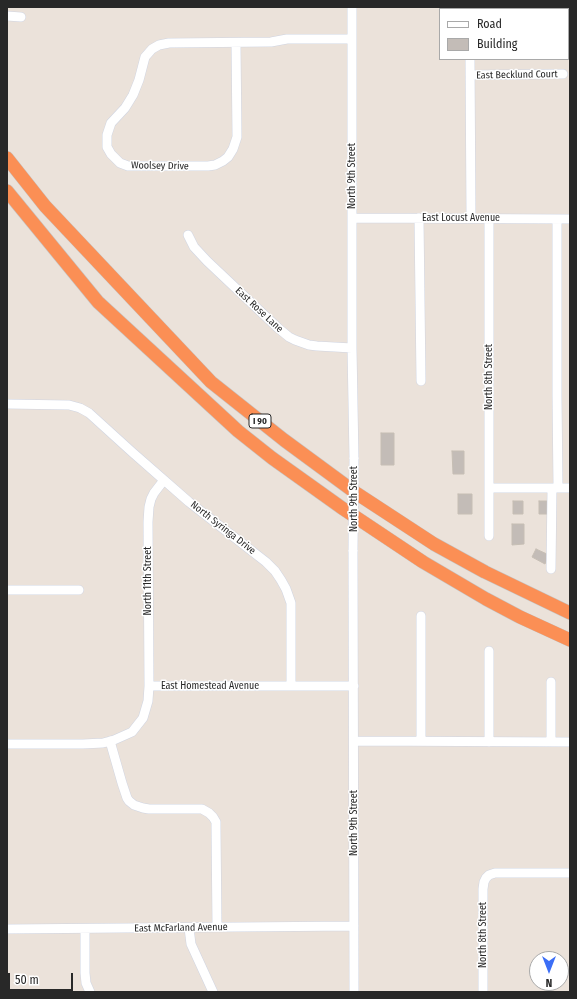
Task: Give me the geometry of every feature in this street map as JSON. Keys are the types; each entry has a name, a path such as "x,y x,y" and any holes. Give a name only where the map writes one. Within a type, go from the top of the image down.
{"highway":[{"name":"I 90","path":"7,158 45,206 211,382 284,440 356,493 434,544 485,572 570,613"},
{"name":"I 90","path":"7,191 98,302 238,431 272,458 342,508 423,562 520,617 570,640"}],"street":[{"name":"North 9th Street","path":"352,7 354,992"},
{"path":"7,16 21,17"},
{"name":"Woolsey Drive","path":"236,43 237,137 233,149 228,157 219,163 208,166 128,166 120,163 111,154 106,143 111,124 125,108 133,95 148,53 159,45 169,43 271,42 287,39 352,39"},
{"path":"470,60 471,218"},
{"name":"East Becklund Court","path":"470,75 563,74"},
{"name":"East Locust Avenue","path":"352,218 570,219"},
{"path":"420,218 421,381"},
{"name":"North 8th Street","path":"489,218 489,536"},
{"path":"551,569 555,488 557,219"},
{"name":"East Rose Lane","path":"188,235 194,247 202,256 289,337 309,345 352,348"},
{"name":"North Syringa Drive","path":"7,404 65,404 80,408 89,413 189,502 266,562 281,580 291,604 291,686"},
{"name":"North 11th Street","path":"149,686 149,507 154,493 164,480"},
{"path":"489,488 570,488"},
{"path":"7,590 78,590"},
{"path":"421,616 421,741"},
{"path":"489,650 489,742"},
{"path":"551,682 551,742"},
{"name":"East Homestead Avenue","path":"7,744 103,743 126,735 132,732 143,718 148,702 149,686 354,686"},
{"path":"110,741 129,801 134,805 149,809 202,809 209,813 216,822 217,927"},
{"path":"354,741 570,742"},
{"name":"North 8th Street","path":"483,992 483,889 486,878 489,875 495,874 570,873"},
{"name":"East McFarland Avenue","path":"7,930 354,926"},
{"path":"189,928 191,944 214,992"},
{"path":"85,929 84,973 90,992"}],"building":[{"path":"381,433 394,433 394,465 381,465"},
{"path":"452,451 464,451 464,474 453,474"},
{"path":"458,494 472,494 472,514 458,514"},
{"path":"513,501 523,501 523,514 513,514"},
{"path":"539,501 549,501 549,514 539,514"},
{"path":"512,524 524,524 524,544 512,545"},
{"path":"536,549 549,555 545,564 532,557"}]}
